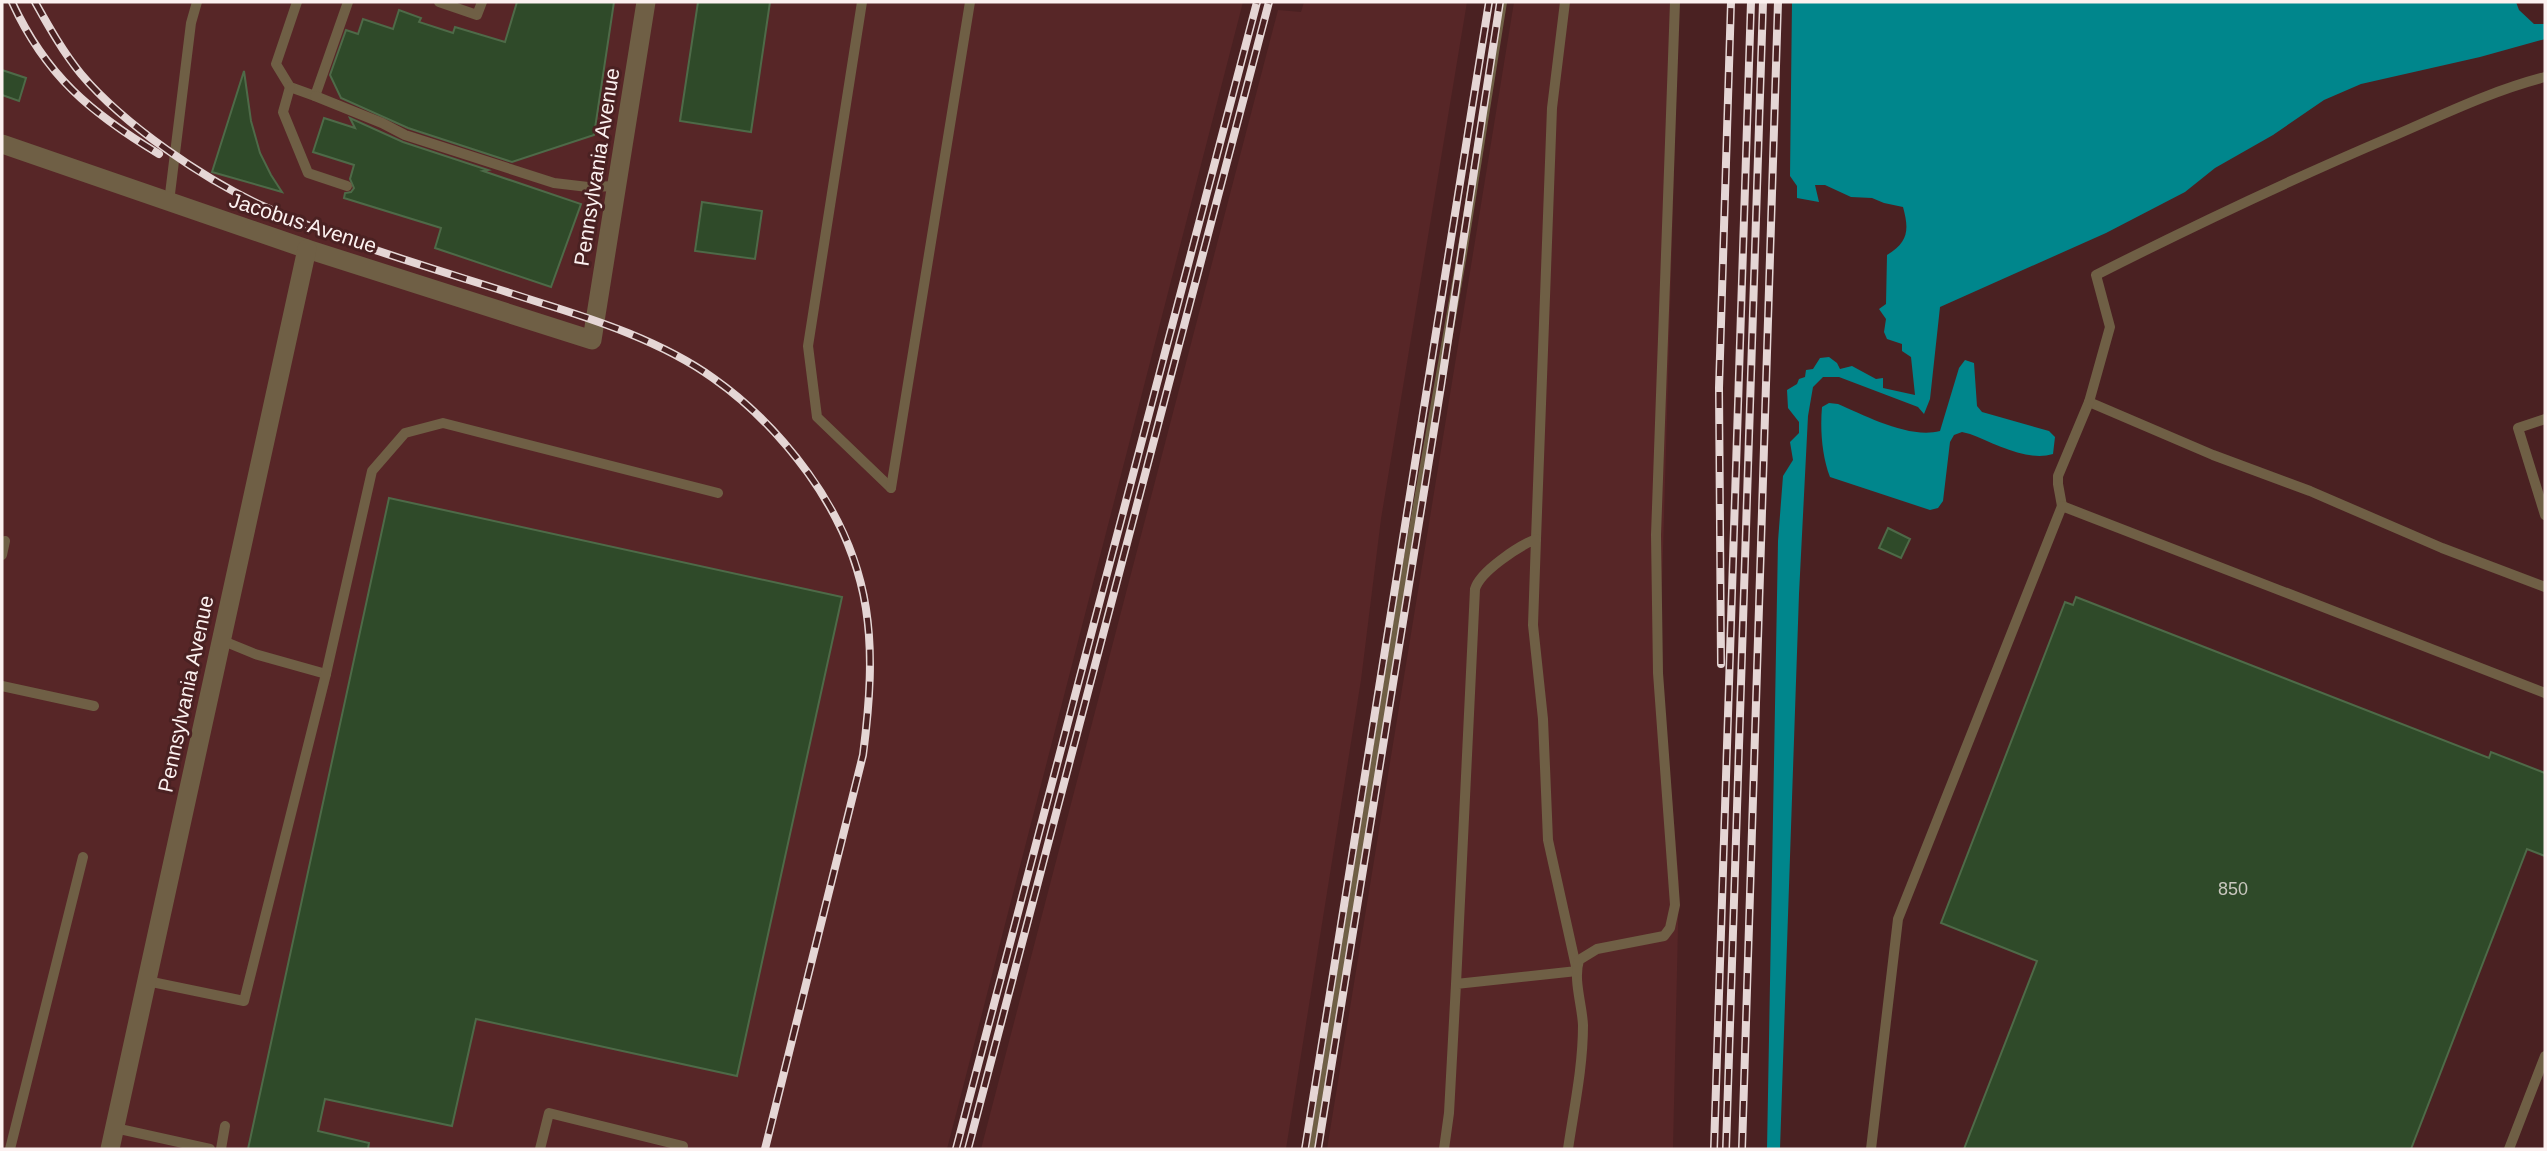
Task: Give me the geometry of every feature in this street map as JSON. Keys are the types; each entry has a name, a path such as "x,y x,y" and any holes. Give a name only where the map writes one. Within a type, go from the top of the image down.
{"street":[{"name":"Pennsylvania Avenue","path":"592,340 646,2"},
{"name":"Jacobus Avenue","path":"2,144 307,249 592,340"},
{"name":"Pennsylvania Avenue","path":"110,1149 307,249"}],"lane":[{"path":"169,202 191,23 197,2"},
{"path":"297,2 276,64 290,87 382,123 405,135 554,183 589,187 617,186"},
{"path":"315,96 348,2"},
{"path":"439,2 477,15 482,2"},
{"path":"862,2 808,346 817,417 891,488 970,2"},
{"path":"1314,1149 1406,574 1461,260 1502,2"},
{"path":"1565,2 1552,108 1533,625 1543,719 1548,840 1577,971 1583,1027 1568,1149"},
{"path":"1577,971 1580,959 1592,951 1664,936 1670,928 1675,905 1658,685 1656,615 1656,535 1675,2"},
{"path":"1871,1149 1898,919 2062,506 2057,484 2059,476 2089,402 2110,327 2096,275 2266,193 2456,107 2513,86 2545,79"},
{"path":"290,87 283,112 308,173 347,186"},
{"path":"2089,402 2213,455 2310,491 2441,548 2545,587"},
{"path":"2545,419 2518,428 2545,515"},
{"path":"147,981 244,1001 326,674 372,471 405,433 443,423 718,492"},
{"path":"2062,506 2545,693"},
{"path":"1444,1149 1449,1113 1475,589 1481,577 1523,544 1536,539"},
{"path":"2,555 5,541"},
{"path":"221,640 256,654 326,674"},
{"path":"2,686 94,706"},
{"path":"9,1149 83,857"},
{"path":"1455,984 1577,971"},
{"path":"2509,1149 2545,1056"},
{"path":"540,1149 549,1113 683,1146 682,1149"},
{"path":"221,1149 226,1126"},
{"path":"115,1128 210,1149"}],"shaded area":[{"path":"2,2 1243,2 947,1149 2,1149"},
{"path":"1304,2 1467,2 1381,519 1361,680 1286,1149 981,1149 1278,10 1301,12"},
{"path":"1514,2 1679,2 1660,655 1679,882 1673,1149 1327,1149"}],"water":[{"path":"1792,2 2516,2 2519,10 2534,24 2545,24 2545,39 2361,84 2324,100 2273,135 2215,168 2185,192 2106,233 1940,307 1930,399 1924,414 1918,407 1839,377 1823,377 1813,387 1808,416 1799,594 1780,1149 1767,1149 1778,541 1783,476 1793,460 1790,442 1799,433 1799,422 1788,408 1787,390 1805,377 1806,370 1813,369 1820,358 1829,357 1840,369 1852,366 1876,379 1883,378 1883,388 1915,395 1911,357 1902,351 1902,344 1887,339 1884,332 1886,319 1879,309 1886,304 1887,255 1900,245 1906,234 1903,207 1872,198 1851,197 1825,185 1815,185 1819,202 1797,198 1797,186 1790,176"},
{"path":"1965,360 1974,363 1977,406 1982,412 2049,431 2055,437 2053,454 2032,456 1970,434 1962,432 1954,435 1950,442 1943,501 1938,508 1930,510 1830,477 1822,443 1822,407 1829,403 1838,404 1901,429 1928,433 1940,431 1959,368"}],"building":[{"path":"517,2 614,2 594,135 512,162 408,128 341,98 330,75 346,30 358,34 363,19 393,29 399,10 421,18 419,22 453,33 455,27 505,42"},
{"path":"698,2 770,2 751,132 680,121"},
{"path":"2,70 26,78 19,101 2,95"},
{"path":"244,71 251,121 260,153 282,192 212,172"},
{"path":"324,118 355,128 350,118 403,142 581,204 551,287 435,248 441,228 344,198 345,193 354,188 350,179 354,165 313,152"},
{"path":"702,202 762,211 755,259 695,251"},
{"path":"389,498 842,597 737,1076 476,1019 452,1126 325,1099 318,1131 369,1143 368,1149 248,1149"},
{"path":"1888,528 1910,539 1901,558 1879,548"},
{"path":"2076,597 2489,758 2491,752 2545,773 2545,856 2527,849 2411,1149 1964,1149 2037,961 1941,923 2065,602 2073,605"}],"railway":[{"path":"12,2 40,51 73,90 112,123 159,154"},
{"path":"35,2 68,57 119,113 167,150 217,182 265,207 332,234 583,316 673,353 727,388 764,421 798,459 830,507 859,574 866,608 870,678 863,755 765,1149"},
{"path":"956,1149 1257,2"},
{"path":"968,1149 1269,2"},
{"path":"1305,1149 1489,2"},
{"path":"1318,1149 1500,2"},
{"path":"1721,664 1719,388 1731,2"},
{"path":"1714,1149 1751,2"},
{"path":"1726,1149 1763,2"},
{"path":"1742,1149 1778,2"}]}
